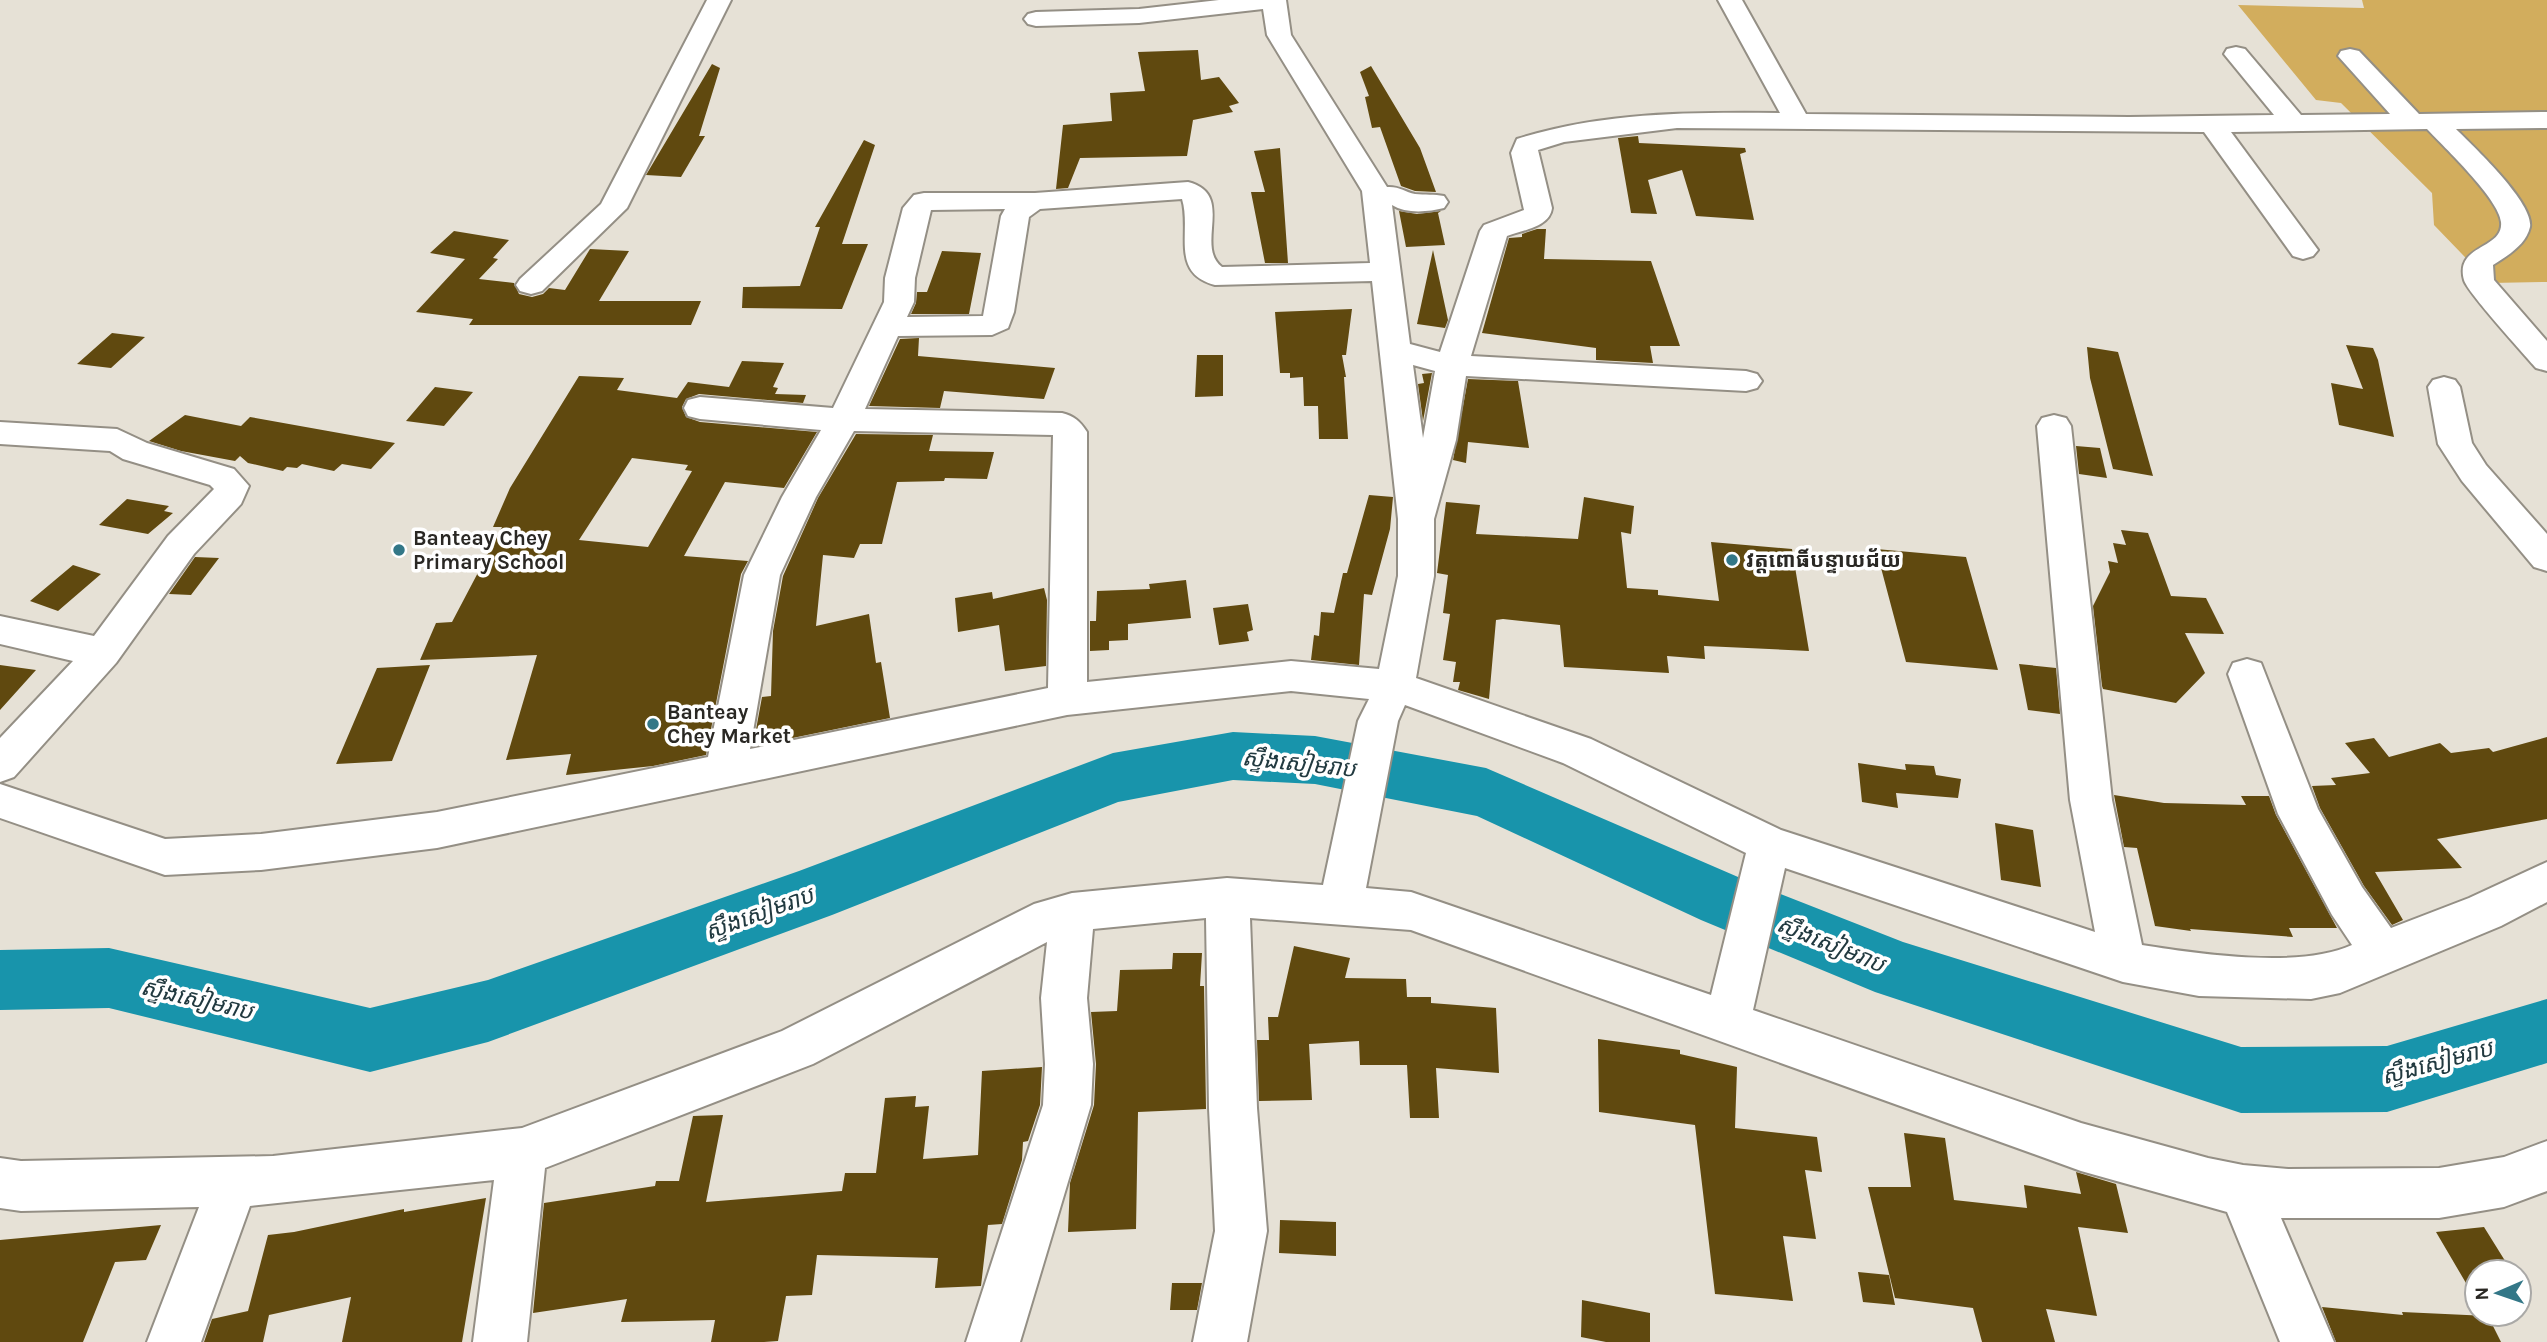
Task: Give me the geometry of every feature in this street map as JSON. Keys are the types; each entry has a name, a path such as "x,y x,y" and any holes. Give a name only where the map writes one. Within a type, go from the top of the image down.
{"street":[{"path":"531,285 612,208 719,0"},
{"path":"1036,19 1139,16 1274,0 1279,35 1373,184 1377,195 1416,519 1416,576 1353,836 1341,905"},
{"path":"1730,0 1798,122"},
{"path":"2236,54 2294,123"},
{"path":"2350,56 2507,201 2516,226 2509,241 2478,262 2477,274 2486,291 2547,361"},
{"path":"1416,519 1439,440 1452,365 1494,231 1536,215 1536,199 1524,153 1526,145 1560,134 1676,120 2212,124 2547,121"},
{"path":"2212,124 2303,250"},
{"path":"726,770 762,575 799,498 844,419 899,302 900,278 917,208 924,201 1035,201 1188,190 1194,193 1198,207 1199,259 1203,267 1215,276 1386,272"},
{"path":"1377,195 1396,195 1406,202 1434,202"},
{"path":"888,327 992,325 997,321 1015,216 1022,207 1035,201"},
{"path":"1397,351 1452,365 1746,381"},
{"path":"2444,387 2455,444 2474,473 2547,558"},
{"path":"700,408 844,419 1062,424 1068,428 1067,700"},
{"path":"2054,426 2091,800 2123,962"},
{"path":"0,433 117,440 135,451 222,477 232,486 229,495 181,544 103,653 0,765"},
{"path":"0,630 103,653"},
{"path":"2247,674 2299,814 2347,901 2382,952"},
{"path":"0,801 165,857 261,852 437,830 1067,700 1291,676 1577,751 1765,858 2123,962 2199,975 2312,978 2340,972 2382,952 2485,912 2547,881"},
{"path":"1727,1021 1743,962 1765,858"},
{"path":"1220,1342 1241,1231 1231,1052 1227,897"},
{"path":"0,1183 21,1186 273,1181 522,1152 796,1048 1050,918 1072,912 1227,897 1411,911 2081,1147 2208,1183 2243,1190 2288,1194 2439,1193 2504,1182 2547,1166"},
{"path":"993,1342 1067,1105 1069,1063 1065,998 1072,912"},
{"path":"500,1342 522,1152"},
{"path":"174,1342 234,1181"},
{"path":"2243,1190 2307,1342"}],"shaded area":[{"path":"2362,0 2547,0 2547,282 2490,283 2434,225 2432,193 2341,103 2316,100 2238,5 2364,8"}],"building":[{"path":"1198,50 1201,80 1219,77 1239,103 1229,106 1233,112 1193,120 1187,156 1080,158 1068,188 1056,189 1063,125 1112,121 1110,93 1145,91 1138,52"},
{"path":"712,64 720,68 699,136 705,136 681,177 646,175"},
{"path":"1371,66 1420,148 1436,192 1415,191 1401,186 1380,127 1372,128 1365,97 1369,96 1360,72"},
{"path":"1638,136 1639,143 1745,148 1746,152 1740,154 1754,220 1696,216 1682,170 1648,180 1657,214 1631,213 1618,138"},
{"path":"864,140 875,145 842,244 868,244 842,309 742,308 743,287 800,286 820,227 815,227"},
{"path":"1280,148 1288,263 1265,263 1251,192 1265,192 1254,151"},
{"path":"1399,211 1417,214 1441,211 1438,213 1445,245 1406,247"},
{"path":"1546,229 1544,259 1651,261 1680,346 1650,346 1653,363 1596,360 1596,348 1482,333 1509,238 1522,237 1522,234"},
{"path":"454,231 509,240 493,258 498,259 479,279 514,283 519,294 532,297 543,294 549,288 565,290 590,249 629,251 599,301 701,301 691,325 469,325 473,319 416,312 465,259 430,253"},
{"path":"1433,250 1448,320 1445,328 1417,324"},
{"path":"942,251 981,253 969,314 911,314 917,292 927,292"},
{"path":"1352,309 1346,355 1342,355 1346,377 1348,439 1319,439 1318,406 1304,406 1303,377 1290,378 1290,373 1280,373 1275,312"},
{"path":"112,333 145,337 111,368 77,364"},
{"path":"919,338 918,356 1055,368 1044,399 944,391 940,408 869,406 900,339"},
{"path":"2346,345 2373,348 2378,360 2394,437 2339,425 2331,383 2363,389"},
{"path":"2087,347 2118,352 2153,476 2113,469 2090,378"},
{"path":"1197,355 1223,355 1223,396 1195,397"},
{"path":"742,361 784,363 773,387 778,388 775,394 806,395 803,403 699,394 686,399 682,407 686,417 700,422 817,432 784,488 725,482 684,556 748,561 741,574 706,755 653,766 566,775 571,754 506,760 537,655 420,660 436,623 452,622 502,527 493,527 510,488 579,376 624,378 617,390 677,398 688,382 729,387","holes":["632,458 688,465 685,470 692,471 648,547 579,540"]},
{"path":"1432,373 1423,421 1418,384 1424,383 1422,374"},
{"path":"1468,379 1518,381 1529,448 1468,442 1466,463 1453,460"},
{"path":"435,387 473,392 444,426 406,421"},
{"path":"185,415 241,426 250,417 395,443 371,469 342,464 334,471 302,464 297,468 287,467 283,471 248,463 240,456 235,461 181,451 149,441"},
{"path":"856,434 933,435 929,451 994,452 987,479 945,478 944,481 897,482 882,544 860,544 854,558 823,555 816,626 869,614 876,663 881,662 890,718 753,746 762,697 771,696 773,631 783,576 818,498"},
{"path":"2076,446 2100,448 2107,478 2079,474"},
{"path":"1369,495 1393,497 1390,529 1372,595 1364,594 1359,665 1311,660 1314,635 1319,636 1321,612 1334,613 1343,573 1347,573"},
{"path":"1584,497 1634,506 1631,534 1621,532 1627,588 1658,590 1658,595 1719,601 1711,542 1792,549 1809,651 1704,646 1705,659 1667,656 1669,673 1564,667 1560,625 1503,619 1496,620 1489,699 1458,690 1460,682 1453,682 1456,662 1443,660 1450,614 1443,613 1448,575 1437,573 1446,502 1480,505 1476,534 1578,539"},
{"path":"127,499 169,506 164,511 173,513 148,534 99,525"},
{"path":"2121,530 2148,533 2171,596 2206,598 2224,634 2185,633 2205,673 2176,703 2103,689 2102,686 2093,606 2110,572 2108,561 2118,563 2113,543 2126,545"},
{"path":"1876,549 1966,557 1998,670 1906,662"},
{"path":"195,557 219,558 191,595 169,594"},
{"path":"73,565 101,574 58,611 30,601"},
{"path":"1186,580 1191,618 1128,624 1128,640 1109,641 1109,650 1090,651 1090,621 1096,621 1097,591 1150,589 1149,584"},
{"path":"1044,588 1047,600 1046,666 1005,671 999,625 958,632 955,598 992,592 993,599"},
{"path":"1248,604 1253,630 1247,632 1249,641 1219,645 1213,608"},
{"path":"2019,664 2056,668 2060,714 2028,710"},
{"path":"0,665 36,670 0,710"},
{"path":"430,665 392,761 336,764 377,668"},
{"path":"2547,737 2547,819 2437,839 2462,868 2375,872 2403,920 2392,925 2364,886 2320,808 2312,786 2336,785 2331,778 2370,773 2345,743 2374,738 2389,757 2440,743 2451,753 2489,748 2493,752"},
{"path":"1858,763 1906,770 1905,764 1934,766 1936,775 1961,779 1958,798 1896,793 1898,808 1862,802"},
{"path":"2114,795 2164,803 2246,805 2241,796 2269,796 2276,815 2337,928 2289,928 2293,937 2190,929 2191,931 2155,926 2137,848 2124,847"},
{"path":"1995,823 2033,830 2041,887 2001,880"},
{"path":"1294,946 1350,958 1345,978 1406,979 1407,997 1431,997 1431,1003 1496,1008 1499,1073 1436,1068 1439,1118 1410,1118 1407,1065 1360,1065 1359,1041 1309,1044 1312,1100 1259,1101 1257,1040 1269,1040 1268,1017 1278,1017"},
{"path":"1173,953 1202,953 1200,986 1204,986 1206,1109 1138,1112 1136,1229 1068,1232 1070,1183 1094,1105 1096,1064 1091,1012 1117,1011 1120,970 1172,969"},
{"path":"1598,1039 1680,1050 1680,1054 1737,1067 1735,1128 1817,1137 1822,1172 1805,1170 1816,1239 1783,1236 1793,1301 1715,1294 1695,1125 1599,1112"},
{"path":"1042,1067 1040,1105 1028,1141 1023,1142 1022,1160 1002,1224 988,1225 981,1286 935,1288 938,1258 817,1255 812,1295 786,1296 778,1341 764,1342 711,1342 715,1320 621,1322 627,1299 533,1313 544,1203 655,1186 656,1181 679,1181 693,1116 723,1115 706,1202 842,1191 845,1173 876,1173 885,1098 916,1096 915,1107 929,1106 923,1159 978,1155 982,1071"},
{"path":"1904,1133 1945,1138 1954,1200 2027,1208 2024,1185 2081,1194 2076,1172 2116,1184 2128,1233 2078,1227 2097,1316 2046,1309 2055,1342 1982,1342 1973,1308 1895,1298 1868,1187 1911,1187"},
{"path":"486,1198 462,1342 342,1342 351,1297 269,1315 263,1342 204,1342 212,1319 248,1311 268,1235 404,1209 404,1212"},
{"path":"1280,1220 1336,1222 1336,1256 1279,1253"},
{"path":"161,1225 146,1260 115,1262 83,1342 0,1342 0,1240"},
{"path":"2484,1227 2503,1258 2463,1258 2463,1278 2436,1232"},
{"path":"1858,1272 1889,1275 1895,1305 1863,1302"},
{"path":"1172,1283 1202,1283 1197,1310 1170,1310"},
{"path":"1582,1300 1650,1313 1650,1342 1606,1342 1581,1337"},
{"path":"2322,1307 2403,1315 2402,1312 2463,1315 2463,1328 2494,1328 2501,1342 2336,1342"}],"waterway":[{"name":"ស្ទឹងសៀមរាប","path":"0,980 109,978 370,1040 488,1011 810,895 1113,778 1233,756 1315,760 1486,793 1723,900 1898,971 2241,1080 2387,1079 2547,1031"}],"place":[{"name":"Banteay Chey Primary School","path":"399,550"},
{"name":"វត្តពោធិ៍បន្ទាយជ័យ","path":"1732,560"},
{"name":"Banteay Chey Market","path":"653,724"}]}
